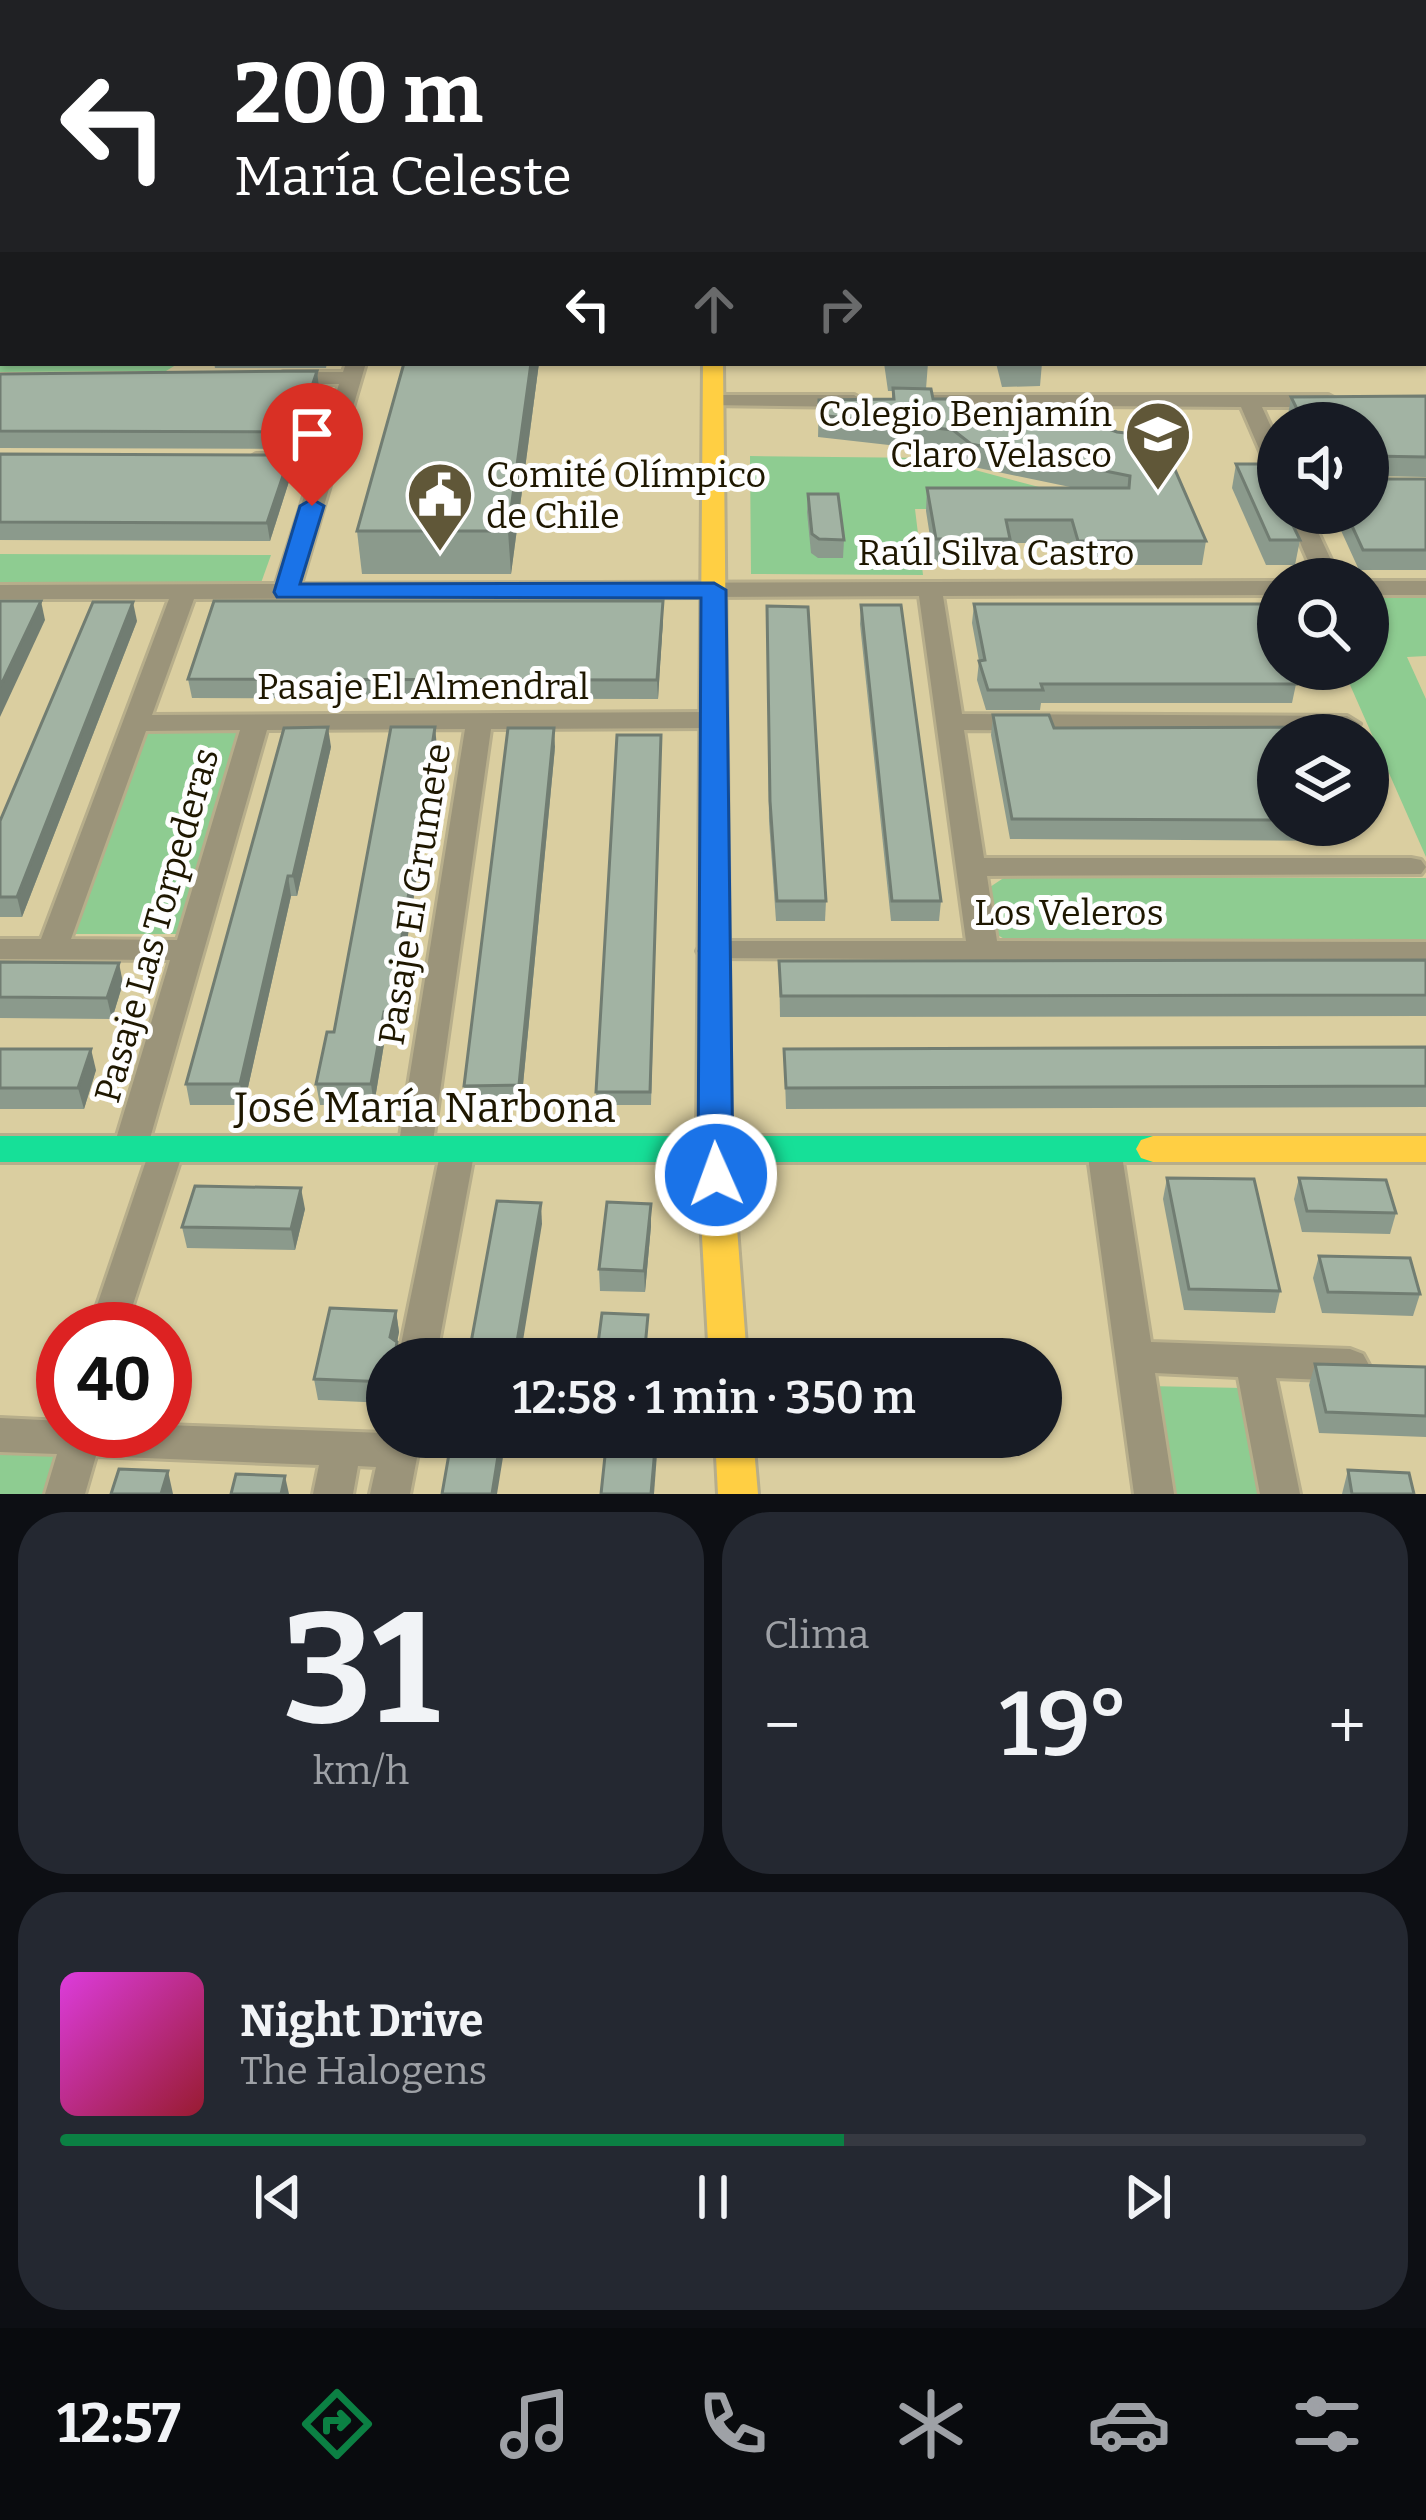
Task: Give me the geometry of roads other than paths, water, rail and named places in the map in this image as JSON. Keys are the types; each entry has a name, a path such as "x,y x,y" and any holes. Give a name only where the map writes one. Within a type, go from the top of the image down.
{"street":[{"path":"713,366 714,1149 727,1338"},
{"path":"267,378 353,370 286,592"},
{"path":"714,401 1360,401"},
{"path":"1249,401 1257,419"},
{"path":"233,461 326,461"},
{"path":"930,588 983,951"},
{"name":"Raúl Silva Castro","path":"0,592 1257,588"},
{"path":"1389,588 1426,588"},
{"path":"52,950 184,592"},
{"name":"Pasaje El Almendral","path":"135,723 712,720"},
{"name":"Pasaje El Grumete","path":"415,1149 479,722"},
{"path":"950,722 1257,724"},
{"name":"Pasaje Las Torpederas","path":"130,1149 256,723"},
{"path":"970,867 1411,867"},
{"path":"0,949 189,950"},
{"name":"Los Veleros","path":"712,951 1426,952"},
{"name":"José María Narbona","path":"0,1149 1426,1149"},
{"path":"116,1302 167,1149"},
{"path":"421,1338 458,1149"},
{"path":"1105,1149 1154,1494"},
{"path":"1134,1357 1383,1367"},
{"path":"1254,1362 1280,1494"},
{"path":"0,1435 36,1435"},
{"path":"192,1440 366,1446"},
{"path":"332,1494 342,1448"},
{"path":"65,1494 76,1458"},
{"path":"390,1494 397,1458"},
{"path":"735,1458 738,1494"}],"place":[{"name":"Colegio Benjamín Claro Velasco","path":"1158,493"},
{"name":"Comité Olímpico de Chile","path":"440,554"}]}
